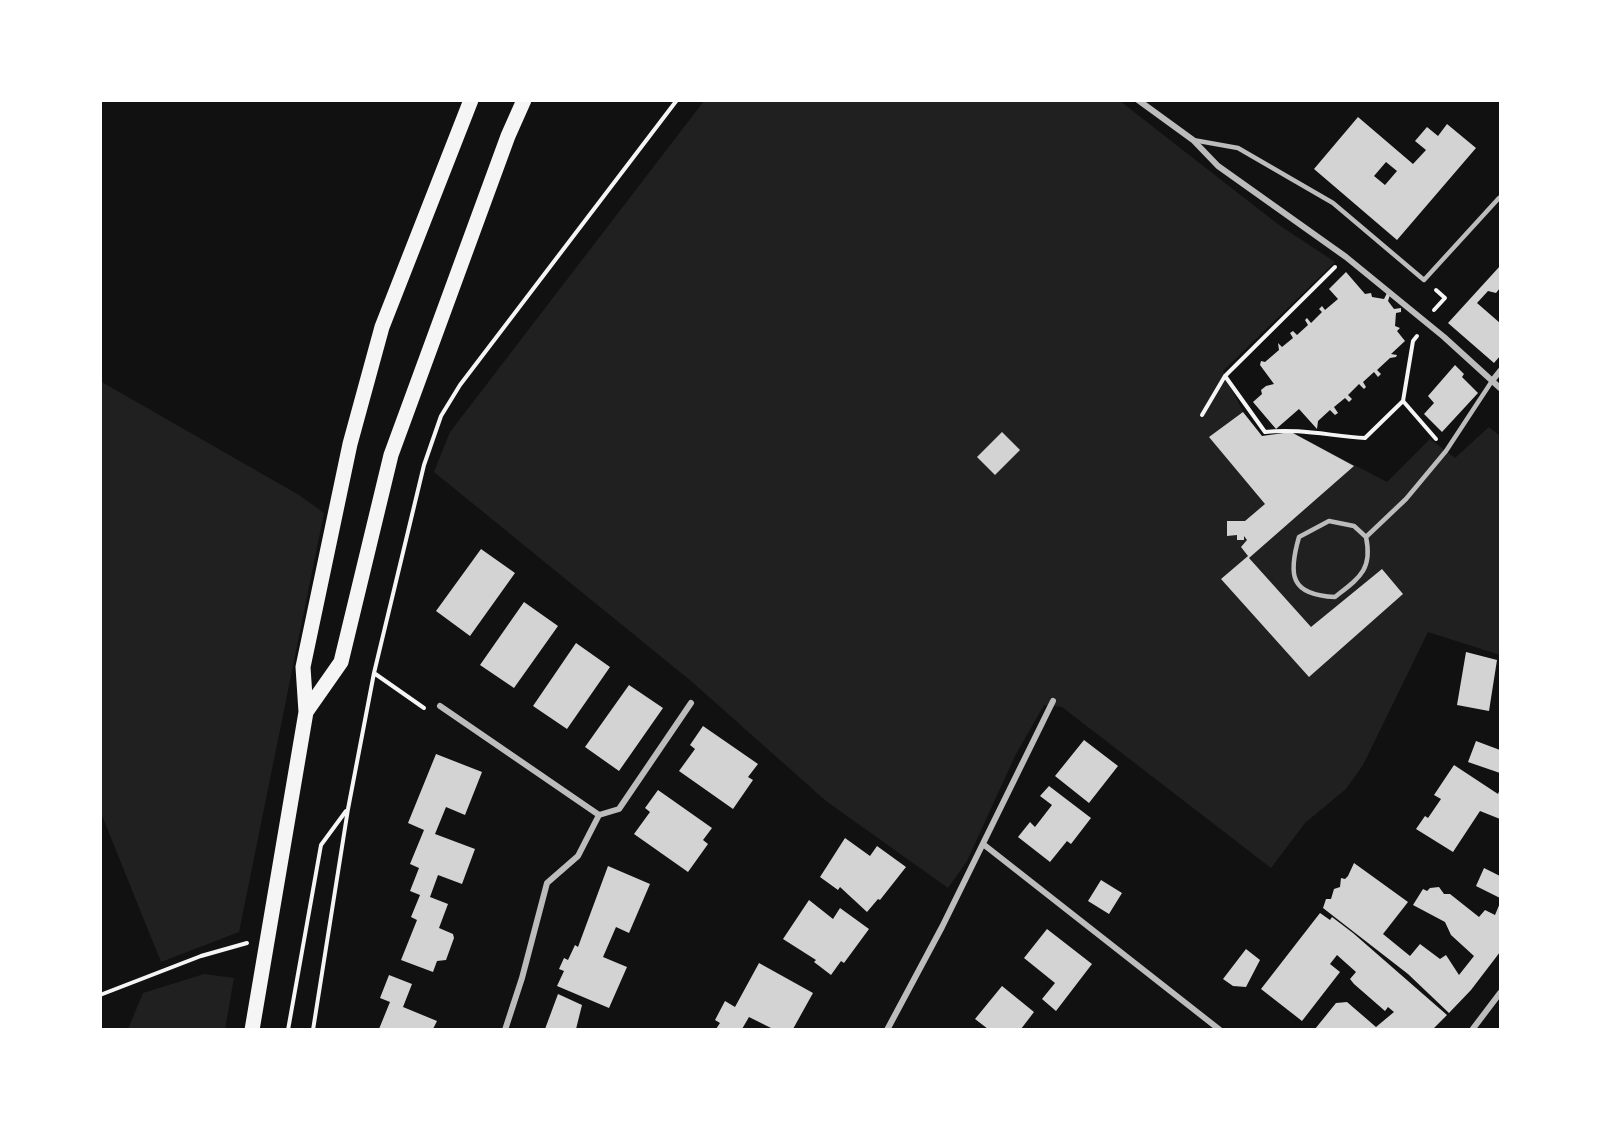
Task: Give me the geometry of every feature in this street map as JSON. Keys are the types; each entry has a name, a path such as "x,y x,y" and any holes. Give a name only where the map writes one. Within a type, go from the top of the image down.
{"main road":[{"path":"252,1029 306,712 303,667 350,444 382,327 471,100"},
{"path":"306,712 341,662 391,455 508,135 524,100"}],"street":[{"path":"1138,100 1193,140 1218,166 1346,257 1444,337 1500,388"},
{"path":"1492,381 1500,371"},
{"path":"887,1029 983,844 1053,701"},
{"path":"505,1029 522,978 547,883 578,856 598,815 619,809 691,703"},
{"path":"440,706 598,815"},
{"path":"983,844 1220,1029"},
{"path":"1472,1029 1500,993"}],"lane":[{"path":"1193,140 1238,148 1333,203 1424,280 1499,198"},
{"path":"1366,537 1406,500 1446,451 1492,381"},
{"path":"1329,520 1354,526 1366,537 1370,555 1361,575 1335,597 1313,596 1297,584 1292,564 1299,537 1329,520"}],"path":[{"path":"313,1029 348,809 374,673 424,465 441,416 460,385 677,100"},
{"path":"1202,415 1225,375 1346,257"},
{"path":"1424,280 1445,298 1433,311"},
{"path":"1225,375 1265,432 1290,429 1323,436 1365,438 1403,401 1413,341"},
{"path":"1403,401 1446,451"},
{"path":"374,673 432,714 440,706"},
{"path":"288,1029 321,845 348,809"},
{"path":"100,995 201,956 267,937"}],"shaded area":[{"path":"704,101 1120,101 1279,225 1335,262 1223,371 1243,412 1262,436 1291,432 1387,482 1430,439 1455,458 1489,427 1500,436 1500,655 1428,632 1363,765 1346,789 1305,823 1271,868 1062,707 1044,705 1015,756 967,861 948,888 826,801 691,681 434,472 450,432"},
{"path":"100,381 299,495 324,513 239,932 161,962 101,813"},
{"path":"204,974 234,978 225,1029 128,1029 143,993"}],"building":[{"path":"1358,117 1413,164 1426,150 1415,141 1427,127 1438,136 1447,124 1476,148 1397,240 1314,169","holes":["1386,162 1397,171 1385,185 1374,176"]},
{"path":"1500,266 1500,288 1496,293 1488,291 1477,303 1500,323 1500,356 1494,363 1448,323"},
{"path":"1346,272 1365,294 1371,293 1372,297 1384,299 1387,293 1390,295 1388,301 1394,309 1401,308 1401,312 1396,313 1395,326 1400,328 1397,331 1405,341 1391,354 1397,355 1396,357 1390,358 1377,370 1381,374 1378,377 1374,372 1363,382 1366,387 1364,389 1359,384 1348,395 1352,399 1349,402 1345,398 1334,407 1338,413 1335,415 1330,410 1318,421 1317,429 1299,409 1276,429 1253,402 1262,394 1261,390 1274,384 1260,365 1261,361 1265,362 1279,350 1278,343 1282,347 1293,338 1290,333 1293,331 1297,335 1308,325 1305,320 1307,318 1311,323 1322,312 1319,309 1322,306 1325,310 1338,299 1329,289"},
{"path":"1455,365 1464,374 1462,377 1478,393 1442,432 1424,414 1434,403 1428,396"},
{"path":"1243,412 1262,436 1291,432 1354,466 1249,558 1311,627 1382,569 1403,594 1309,677 1221,579 1248,556 1241,547 1247,540 1244,536 1244,540 1237,540 1237,535 1227,536 1227,521 1245,521 1265,504 1209,437"},
{"path":"1002,432 1020,450 995,475 977,457"},
{"path":"481,549 515,573 470,636 436,611"},
{"path":"524,602 558,626 514,688 480,665"},
{"path":"576,643 610,667 567,729 533,706"},
{"path":"1466,652 1497,660 1489,711 1457,705"},
{"path":"629,685 663,708 619,771 585,747"},
{"path":"703,726 758,764 748,777 753,780 733,809 679,771 695,749 690,745"},
{"path":"1084,740 1118,766 1089,803 1055,776"},
{"path":"1476,741 1500,750 1500,773 1468,762"},
{"path":"436,754 482,772 465,815 446,807 435,834 475,849 462,884 438,875 430,897 448,904 439,928 453,934 454,938 446,960 437,961 433,972 401,960 417,920 411,917 420,895 410,891 419,868 410,864 424,830 408,823"},
{"path":"1454,765 1498,794 1500,789 1500,819 1480,811 1453,852 1416,829 1425,816 1428,818 1441,799 1434,795"},
{"path":"1049,786 1091,818 1071,844 1067,841 1050,862 1018,837 1030,822 1035,827 1052,805 1040,796"},
{"path":"658,790 712,828 703,840 708,844 688,872 634,834 650,812 645,808"},
{"path":"845,838 870,856 877,846 906,867 880,900 878,899 867,912 840,887 838,890 820,877"},
{"path":"1354,863 1408,902 1383,934 1410,956 1420,944 1440,959 1446,955 1459,975 1474,956 1451,935 1445,922 1413,905 1423,889 1427,891 1430,888 1439,887 1444,894 1450,894 1479,917 1485,910 1495,915 1500,903 1500,952 1471,990 1449,1013 1408,974 1323,908 1326,899 1331,899 1334,889 1340,887 1341,878 1345,879 1348,876"},
{"path":"608,866 650,884 629,933 616,927 603,957 627,967 609,1008 557,986 564,971 559,969 564,958 568,960 575,945 578,947"},
{"path":"1484,868 1500,876 1500,898 1476,886"},
{"path":"1101,880 1122,893 1109,914 1088,901"},
{"path":"809,900 833,919 840,908 869,929 844,963 841,961 831,975 814,962 816,960 783,939"},
{"path":"1320,913 1330,920 1332,917 1353,933 1447,1015 1433,1029 1315,1029 1336,1003 1347,1002 1376,1027 1394,1012 1388,1007 1385,1011 1354,984 1350,979 1356,972 1337,955 1330,964 1340,972 1302,1021 1261,989"},
{"path":"1047,929 1092,964 1056,1011 1042,999 1055,983 1024,958"},
{"path":"1246,949 1260,960 1246,987 1233,986 1223,979"},
{"path":"759,963 813,993 793,1029 773,1029 749,1017 742,1029 716,1029 720,1023 715,1020 725,1001 735,1007"},
{"path":"389,975 412,984 403,1007 437,1021 433,1029 379,1029 390,1002 380,998"},
{"path":"1002,986 1034,1012 1021,1029 988,1029 975,1019"},
{"path":"558,994 582,1005 576,1029 545,1029"}]}
